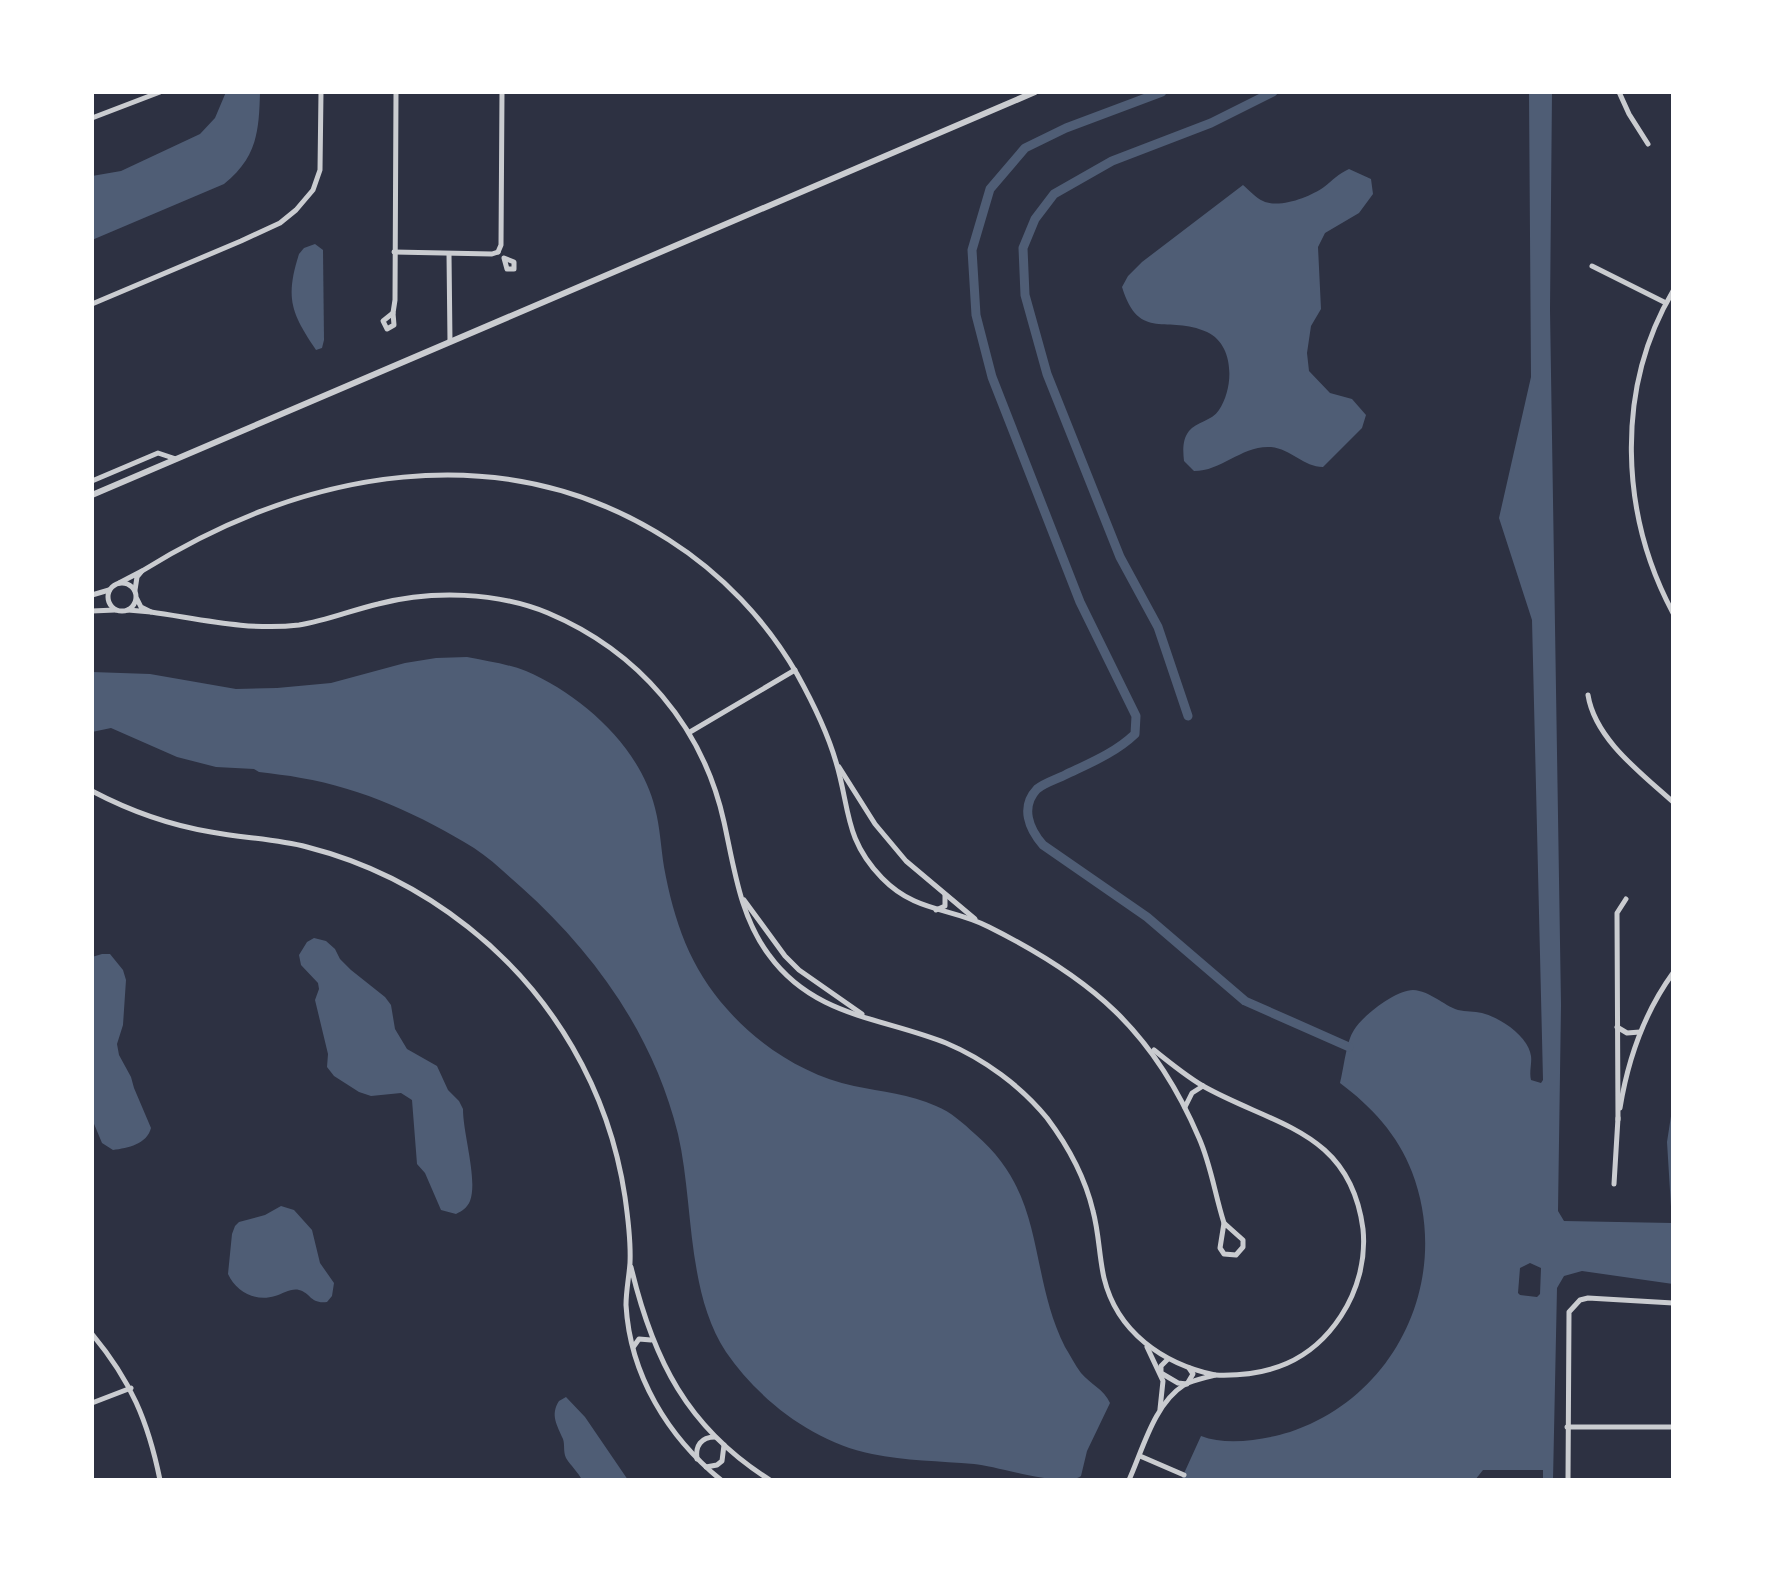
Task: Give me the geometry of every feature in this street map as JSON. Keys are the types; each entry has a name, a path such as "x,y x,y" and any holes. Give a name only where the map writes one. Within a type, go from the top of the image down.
{"street":[{"path":"92,118 160,92"},
{"path":"92,304 241,241 280,223 296,210 313,190 320,170 321,92"},
{"path":"393,313 396,92"},
{"path":"498,252 501,245 502,92"},
{"path":"92,495 1035,92"},
{"path":"1619,92 1648,144"},
{"path":"394,252 498,252 504,258"},
{"path":"449,254 450,342"},
{"path":"1592,266 1666,303"},
{"path":"1673,291 1646,351 1632,430 1632,469 1641,536 1673,613"},
{"path":"92,481 158,453 176,459"},
{"path":"92,595 110,590 177,550 234,523 317,493 404,476 459,474 543,485 596,501 680,547 746,605 795,670 818,714 837,764 862,805 906,861 979,922 1029,947 1074,976 1148,1046 1203,1086 1292,1126 1323,1149 1345,1174 1352,1189 1363,1236 1361,1270 1340,1318 1315,1346 1281,1367 1244,1376 1215,1375 1189,1368 1147,1346"},
{"path":"127,610 133,605 137,577 142,571"},
{"path":"118,583 126,583 141,607 151,612"},
{"path":"110,590 110,604 117,610"},
{"path":"92,611 151,612 221,624 276,627 322,620 382,603 444,595 504,601 546,612 614,650 652,684 690,732 717,795 741,895 768,955 782,971 834,1009 942,1042 981,1061 1028,1098 1064,1142 1087,1189 1110,1297 1122,1318 1147,1346 1161,1373 1178,1383 1187,1384"},
{"path":"690,732 795,670"},
{"path":"1588,695 1594,720 1629,761 1673,802"},
{"path":"837,764 846,814 856,841 873,868 902,895 935,911 979,922"},
{"path":"92,791 120,806 178,825 304,847 353,861 427,897 492,947 528,985 574,1047 607,1120 625,1195 630,1262 626,1305 646,1385 671,1429 697,1460 721,1480"},
{"path":"846,814 854,805 862,805"},
{"path":"741,895 785,956 799,970 866,1017"},
{"path":"935,911 945,906 945,895"},
{"path":"1614,1184 1618,1120 1617,913 1626,899"},
{"path":"1618,1120 1629,1065 1640,1032 1658,994 1673,973"},
{"path":"1617,1027 1627,1033 1640,1032"},
{"path":"1148,1046 1185,1108 1208,1163 1224,1223 1220,1248 1224,1254 1236,1255 1243,1247 1243,1240 1224,1223"},
{"path":"1185,1108 1192,1093 1203,1086"},
{"path":"630,1262 652,1340 676,1388 724,1445 770,1480"},
{"path":"1568,1480 1567,1321 1573,1305 1588,1298 1673,1303"},
{"path":"92,1334 131,1388 153,1447 160,1480"},
{"path":"634,1346 639,1339 652,1340"},
{"path":"1160,1410 1163,1391 1161,1366 1169,1359"},
{"path":"1187,1384 1193,1374 1189,1368"},
{"path":"1129,1480 1160,1410 1169,1398 1187,1384 1215,1375"},
{"path":"92,1403 131,1388"},
{"path":"1567,1427 1673,1427"},
{"path":"697,1460 703,1439 716,1437"},
{"path":"705,1466 711,1467 722,1461 724,1445"},
{"path":"1140,1456 1184,1475"}],"water":[{"path":"226,92 260,92 254,143 235,174 224,184 92,240 92,176 121,171 200,134 215,118"},
{"path":"1529,92 1552,92 1550,310 1561,1005 1558,1211 1564,1221 1672,1223 1667,1142 1673,1103 1673,1284 1582,1271 1564,1276 1557,1288 1553,1480 1543,1480 1543,1470 1483,1470 1475,1480 1181,1480 1201,1436 1222,1441 1257,1439 1290,1432 1328,1415 1360,1391 1387,1362 1406,1328 1419,1291 1425,1252 1423,1212 1412,1172 1399,1146 1373,1112 1340,1083 1349,1041 1358,1024 1389,999 1406,991 1419,991 1458,1010 1489,1015 1512,1029 1529,1049 1531,1080 1541,1083 1543,1080 1532,620 1499,518 1531,377","holes":["1530,1263 1541,1268 1540,1294 1537,1297 1520,1295 1520,1268"]},
{"path":"1349,169 1371,179 1373,194 1359,213 1325,233 1318,247 1321,309 1311,326 1307,353 1309,371 1330,393 1352,399 1366,415 1362,428 1323,467 1285,451 1261,447 1214,467 1194,471 1184,461 1185,438 1192,428 1216,414 1224,401 1229,379 1227,357 1216,338 1207,332 1193,327 1156,324 1137,315 1122,287 1142,262 1243,185 1263,201 1286,203 1318,191"},
{"path":"315,244 323,250 324,340 322,348 316,350 296,315 292,294 299,254 304,248"},
{"path":"467,657 526,671 547,681 587,709 622,744 636,764 655,808 668,887 685,943 714,993 740,1023 784,1058 818,1075 941,1108 966,1126 998,1158 1015,1183 1026,1209 1053,1319 1065,1347 1081,1373 1110,1403 1087,1451 1081,1476 1060,1480 974,1464 897,1458 850,1448 809,1429 754,1386 726,1352 704,1302 697,1274 678,1134 654,1063 618,998 597,968 548,913 480,852 412,814 369,796 296,777 254,769 216,767 177,757 111,728 92,732 92,672 150,674 236,689 277,688 331,683 405,663"},
{"path":"314,938 326,941 351,970 385,997 391,1005 395,1029 407,1049 437,1066 448,1090 459,1101 463,1109 472,1192 466,1207 458,1213 441,1210 425,1173 417,1164 412,1100 401,1093 371,1096 359,1092 334,1076 327,1067 328,1054 315,1000 318,983 301,965 299,955 307,942"},
{"path":"110,954 123,970 126,980 123,1025 117,1044 151,1128 141,1141 113,1150 102,1143 92,1119 92,957"},
{"path":"281,1206 294,1210 312,1230 320,1263 334,1283 332,1296 327,1302 314,1300 303,1291 296,1290 261,1298 241,1290 228,1274 235,1226"},
{"path":"566,1397 585,1417 628,1480 582,1480 566,1458 563,1439 555,1420 556,1406"}],"waterway":[{"path":"1162,92 1066,128 1025,148 990,189 972,250 976,315 992,377 1080,602 1136,716 1135,734 1119,747 1037,789 1029,803 1028,818 1043,845 1147,917 1245,1001 1349,1047"},
{"path":"1188,716 1158,627 1120,557 1047,374 1025,295 1023,248 1035,219 1054,194 1112,161 1211,123 1273,92"}]}
